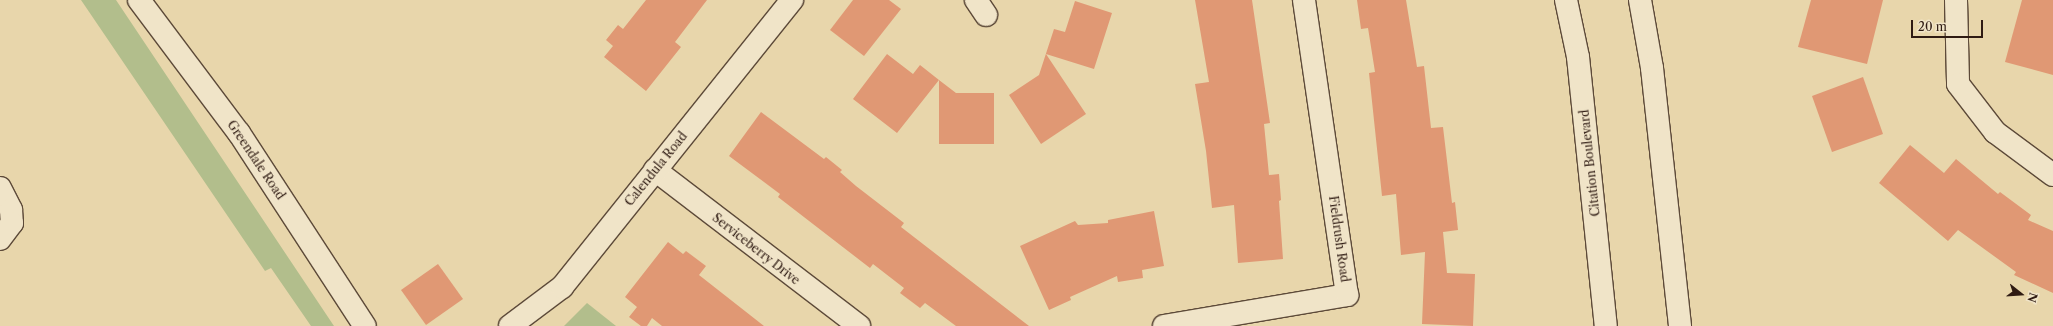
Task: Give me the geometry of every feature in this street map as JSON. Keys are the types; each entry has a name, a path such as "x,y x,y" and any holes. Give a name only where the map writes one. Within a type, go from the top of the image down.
{"street":[{"name":"Greendale Road","path":"139,0 239,133 365,326"},
{"name":"Calendula Road","path":"510,326 562,287 792,0"},
{"name":"Fieldrush Road","path":"1164,326 1347,295 1304,0"},
{"name":"Citation Boulevard","path":"1566,0 1578,57 1606,326"},
{"path":"1640,0 1652,68 1680,326"},
{"path":"1956,0 1958,84 1995,132 2053,175"},
{"name":"Serviceberry Drive","path":"655,170 859,326"},
{"path":"0,188 8,200 11,210 12,223 0,239"}],"green space":[{"path":"81,0 116,0 334,326 311,326 271,268 265,271"},
{"path":"587,303 616,326 564,326"}],"building":[{"path":"646,0 707,0 675,42 681,47 646,91 604,57 613,46 606,40 618,25 623,29"},
{"path":"853,0 889,0 901,9 864,56 830,30"},
{"path":"1195,0 1252,0 1270,123 1264,124 1269,175 1279,174 1281,200 1279,201 1283,259 1238,263 1234,205 1212,208 1206,151 1195,84 1209,82"},
{"path":"1357,0 1406,0 1417,67 1424,66 1431,128 1443,127 1452,203 1455,202 1458,230 1443,232 1447,273 1475,274 1473,326 1422,324 1425,252 1401,255 1396,194 1382,196 1369,73 1375,72 1368,28 1361,29"},
{"path":"1811,0 1883,0 1867,64 1798,47"},
{"path":"2022,0 2053,0 2053,75 2005,62"},
{"path":"1075,1 1112,13 1094,69 1046,54 1086,114 1041,144 1009,95 1039,75 1054,29 1065,32"},
{"path":"887,54 913,74 920,65 939,80 897,133 853,99"},
{"path":"1863,77 1883,134 1832,152 1812,96"},
{"path":"939,80 956,93 994,93 994,144 939,144"},
{"path":"761,112 824,159 826,157 842,170 840,172 856,186 904,223 901,227 1029,326 956,326 925,303 920,308 900,293 904,288 873,264 870,268 778,197 780,194 729,156"},
{"path":"1910,145 1944,173 1956,159 1998,194 2000,192 2031,215 2028,220 2053,231 2053,293 2014,275 2016,272 1958,230 1948,241 1879,183"},
{"path":"1154,211 1164,266 1142,270 1143,278 1118,282 1117,276 1070,297 1071,300 1049,310 1020,246 1075,221 1078,225 1108,223 1108,220"},
{"path":"668,242 683,254 686,251 706,266 699,275 764,326 662,326 652,318 647,326 641,326 629,317 637,307 625,297"},
{"path":"438,264 463,299 426,325 401,290"}]}
